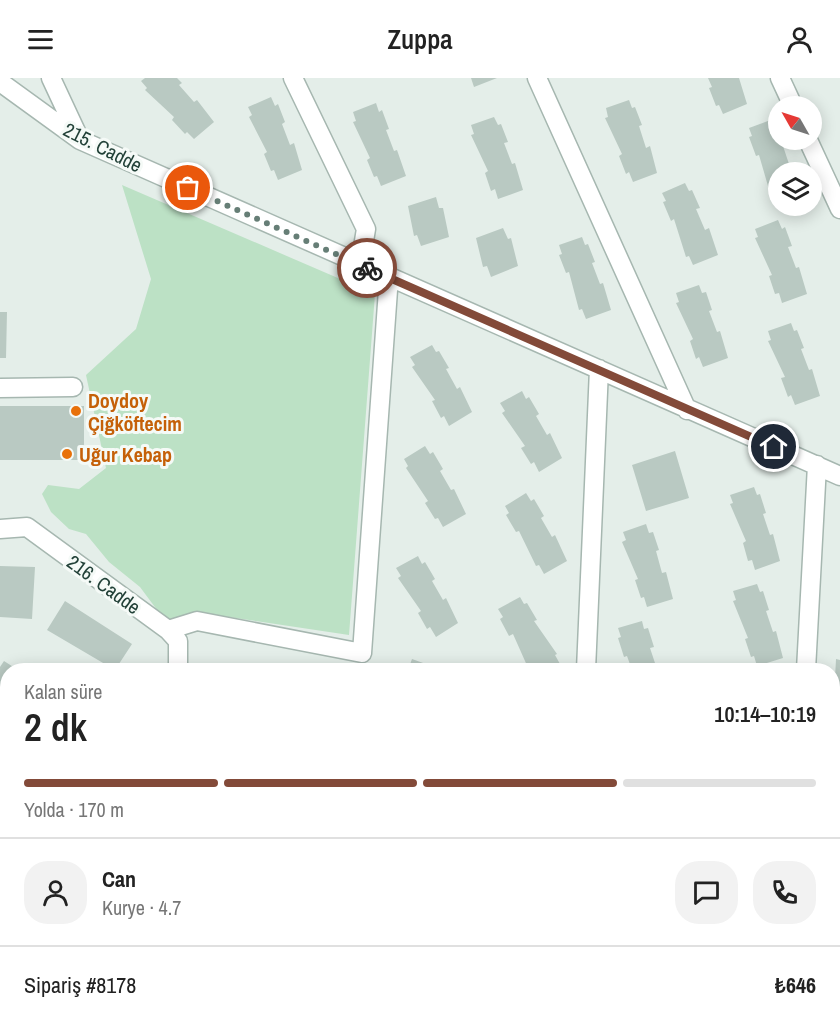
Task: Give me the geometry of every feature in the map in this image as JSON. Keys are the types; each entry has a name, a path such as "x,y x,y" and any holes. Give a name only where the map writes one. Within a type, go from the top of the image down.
{"street":[{"path":"51,78 80,140"},
{"path":"293,78 366,228 360,265"},
{"path":"537,78 687,410"},
{"path":"780,78 788,96"},
{"name":"215. Cadde","path":"0,82 80,140 840,476"},
{"path":"813,150 840,209"},
{"path":"178,663 178,641 168,630 196,621 363,662 389,276"},
{"path":"586,663 599,369"},
{"path":"0,388 73,387"},
{"path":"806,663 817,465"},
{"name":"216. Cadde","path":"0,529 27,527 168,630"}],"green space":[{"path":"122,185 375,294 349,635 195,612 166,622 140,587 109,562 86,534 69,529 51,512 42,494 48,485 79,489 106,468 86,375 136,329 151,279"}],"building":[{"path":"145,78 177,78 182,83 179,85 194,102 197,100 214,122 194,139 187,132 185,134 172,120 174,117 145,90 147,88 141,81"},
{"path":"471,78 497,78 474,87"},
{"path":"708,78 739,78 747,104 723,114 719,105 716,106"},
{"path":"271,97 275,106 278,104 285,122 282,124 290,145 294,143 302,170 278,180 274,170 271,171 264,154 267,152 249,117 252,115 248,107"},
{"path":"629,100 632,108 635,107 642,125 639,126 646,148 650,146 657,173 633,182 629,172 626,174 619,156 622,154 605,118 608,117 606,108"},
{"path":"376,103 379,112 382,110 389,129 386,130 394,151 397,150 406,176 381,186 377,176 374,177 367,160 370,158 353,122 356,121 353,112"},
{"path":"494,117 498,125 501,124 508,142 504,143 512,164 515,163 523,190 498,199 495,189 491,191 485,173 488,171 471,135 474,134 471,125"},
{"path":"768,121 768,150 784,150 788,162 768,162 768,186 759,155 756,156 749,137 752,136 749,128"},
{"path":"685,183 689,191 692,190 700,208 696,209 705,230 709,228 718,255 693,265 689,256 686,257 674,219 671,221 663,202 666,201 662,193"},
{"path":"436,197 439,208 443,208 449,237 421,246 417,235 414,236 408,206"},
{"path":"778,220 782,229 785,227 792,246 788,247 796,268 799,267 807,294 782,303 779,293 775,294 769,276 772,275 755,238 758,237 755,229"},
{"path":"503,228 508,239 511,238 518,266 491,277 487,266 483,267 476,238"},
{"path":"582,237 585,245 588,244 595,262 592,263 600,284 603,283 611,310 586,319 582,309 579,310 569,272 566,273 559,255 562,254 559,245"},
{"path":"699,285 702,293 706,292 712,310 709,311 717,332 720,331 728,358 703,367 699,357 696,359 690,341 693,339 676,303 679,302 676,293"},
{"path":"0,312 7,312 6,358 0,358"},
{"path":"791,323 794,331 797,330 804,348 801,349 809,370 812,369 820,396 795,405 791,395 788,397 781,378 785,377 768,341 771,340 768,331"},
{"path":"432,345 436,352 439,351 449,368 446,369 457,389 460,387 472,412 449,426 444,416 441,418 432,401 435,400 412,367 415,365 410,357"},
{"path":"522,391 526,399 529,397 539,414 536,416 547,435 550,433 562,458 539,472 534,462 531,464 521,448 525,446 502,413 505,411 500,403"},
{"path":"0,406 84,406 84,460 0,460"},
{"path":"425,446 430,454 433,452 443,469 440,471 451,490 454,489 466,514 443,527 425,503 428,501 406,468 408,466 404,459"},
{"path":"675,451 689,498 646,511 632,465"},
{"path":"754,487 757,495 760,494 766,513 763,514 770,535 773,534 780,561 755,570 752,560 748,561 743,543 746,541 730,504 733,503 730,495"},
{"path":"526,493 531,501 534,499 544,516 541,518 552,537 555,535 567,561 544,574 539,565 536,566 519,531 516,532 506,515 509,513 505,506"},
{"path":"646,524 649,533 653,532 659,550 656,551 662,573 666,572 673,599 647,607 644,597 641,598 635,580 638,579 622,542 626,540 623,532"},
{"path":"418,556 422,564 425,562 435,579 432,581 443,600 446,598 458,623 436,637 430,627 427,629 418,613 421,611 398,578 401,576 396,568"},
{"path":"0,566 35,567 32,619 0,617"},
{"path":"757,584 760,592 763,591 769,610 766,611 773,632 776,631 783,658 767,663 756,663 754,656 751,657 745,639 748,638 733,601 736,600 733,591"},
{"path":"520,597 524,604 527,603 537,620 534,621 557,654 555,655 559,663 526,663 513,634 509,636 500,619 503,617 498,609"},
{"path":"65,601 132,644 120,663 103,663 47,630"},
{"path":"642,621 644,629 648,628 654,647 650,648 655,663 630,663 627,656 624,657 618,638 621,637 618,628"},
{"path":"412,659 423,663 411,663"}],"way so far":[{"path":"188,188 367,268"}],"place":[{"name":"Doydoy Çiğköftecim","path":"76,411"},
{"name":"Uğur Kebap","path":"67,454"}],"route":[{"path":"367,268 774,447"}]}
